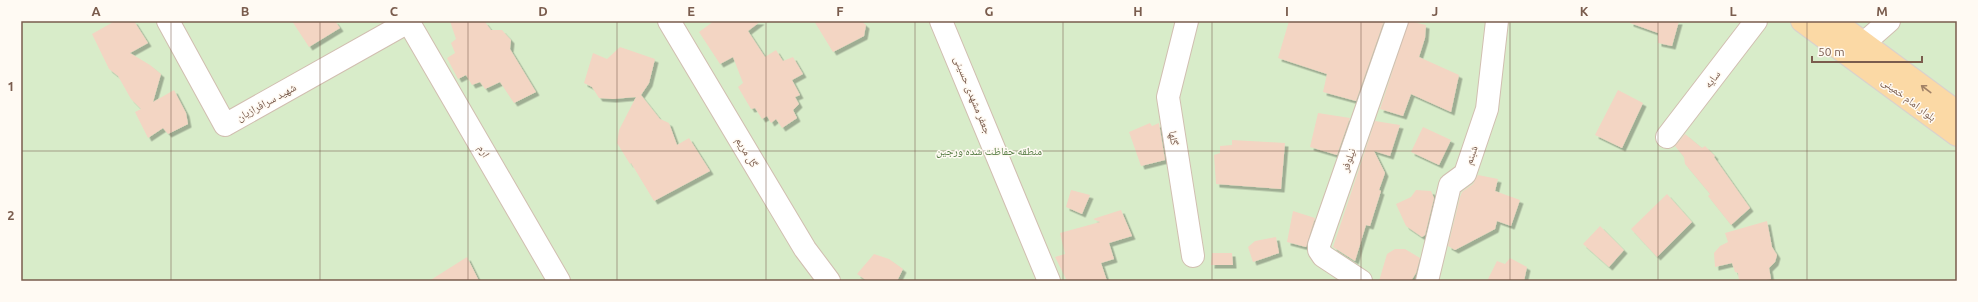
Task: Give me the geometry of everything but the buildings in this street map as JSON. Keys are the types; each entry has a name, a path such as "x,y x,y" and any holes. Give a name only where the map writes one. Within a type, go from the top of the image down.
{"main road":[{"name":"بلوار امام خمینی","path":"1802,21 1957,134"},
{"name":"بلوار امام خمینی","path":"1834,21 1957,112"}],"street":[{"name":"شهید سرافرازیان","path":"168,21 225,125 409,21"},
{"name":"ارم","path":"409,21 559,281"},
{"name":"گل مریم","path":"669,21 805,249 829,281"},
{"name":"جعفر مشهدی حسینی","path":"942,21 1049,281"},
{"name":"گلها","path":"1187,21 1168,97 1192,256"},
{"name":"نیلوفر","path":"1361,281 1323,256 1319,245 1397,21"},
{"name":"شبنم","path":"1427,281 1450,185 1465,174 1487,109 1497,21"},
{"name":"سایه","path":"1667,137 1756,21"},
{"path":"1864,43 1889,21"}],"green space":[{"name":"منطقه حفاظت شده ورجین","path":"21,21 1957,21 1957,281 21,281"}]}
